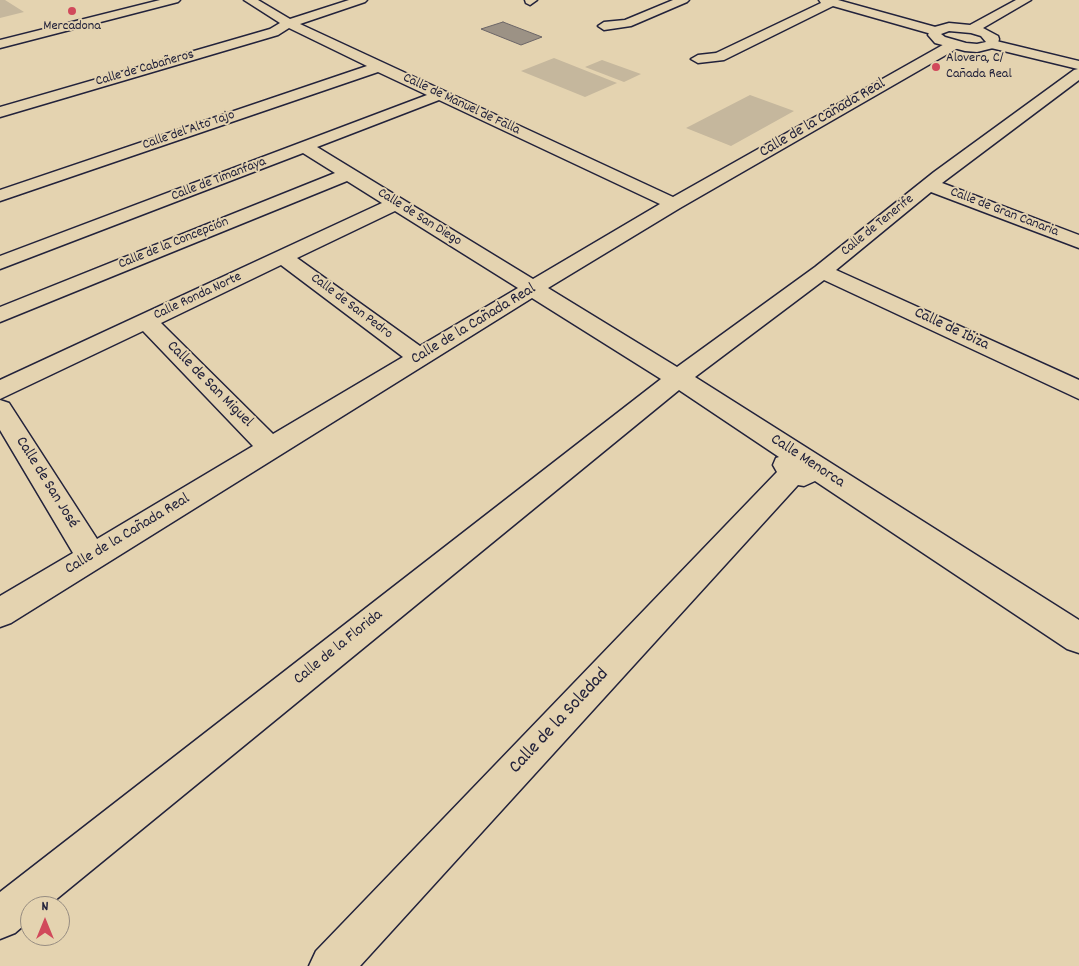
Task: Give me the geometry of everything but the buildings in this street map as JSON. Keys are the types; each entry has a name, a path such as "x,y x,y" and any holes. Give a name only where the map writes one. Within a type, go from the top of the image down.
{"street":[{"path":"0,44 174,0"},
{"name":"Calle de Manuel de Falla","path":"250,0 289,22 379,67 674,204"},
{"name":"Calle de Cabañeros","path":"0,112 274,32 289,22 361,0"},
{"path":"604,26 627,23 683,0"},
{"path":"972,29 1025,0"},
{"path":"698,59 719,57 829,1 935,31 949,27 972,29 985,33 993,39 992,44"},
{"path":"935,31 934,35 940,40 952,45 977,48 992,44 1079,65"},
{"name":"Calle de la Cañada Real","path":"0,613 674,204 952,45"},
{"name":"Calle del Alto Tajo","path":"0,196 379,67"},
{"name":"Calle de Tenerife","path":"678,378 822,270 930,184 1079,73"},
{"name":"Calle de Timanfaya","path":"0,263 439,95"},
{"name":"Calle de San Diego","path":"305,147 534,288"},
{"name":"Calle de la Concepción","path":"0,315 348,174"},
{"name":"Calle de Gran Canaria","path":"930,184 1079,242"},
{"name":"Calle Ronda Norte","path":"0,390 396,203"},
{"name":"Calle de San Pedro","path":"283,257 420,358"},
{"name":"Calle de Ibiza","path":"822,270 1079,390"},
{"name":"Calle Menorca","path":"534,288 678,378 788,463 824,473 1079,638"},
{"name":"Calle de San Miguel","path":"146,321 271,448"},
{"name":"Calle de la Florida","path":"0,918 678,378"},
{"name":"Calle de San José","path":"0,409 92,557"},
{"name":"Calle de la Soledad","path":"331,966 788,463"}],"shaded area":[{"path":"0,0 5,0 24,12 0,18"},
{"path":"503,22 542,37 521,45 481,29"},
{"path":"554,58 617,83 585,97 521,71"},
{"path":"602,60 641,74 624,82 585,67"},
{"path":"750,95 794,111 731,146 686,128"}],"place":[{"name":"Mercadona","path":"72,11"},
{"name":"Alovera, C/ Cañada Real","path":"936,67"}]}
